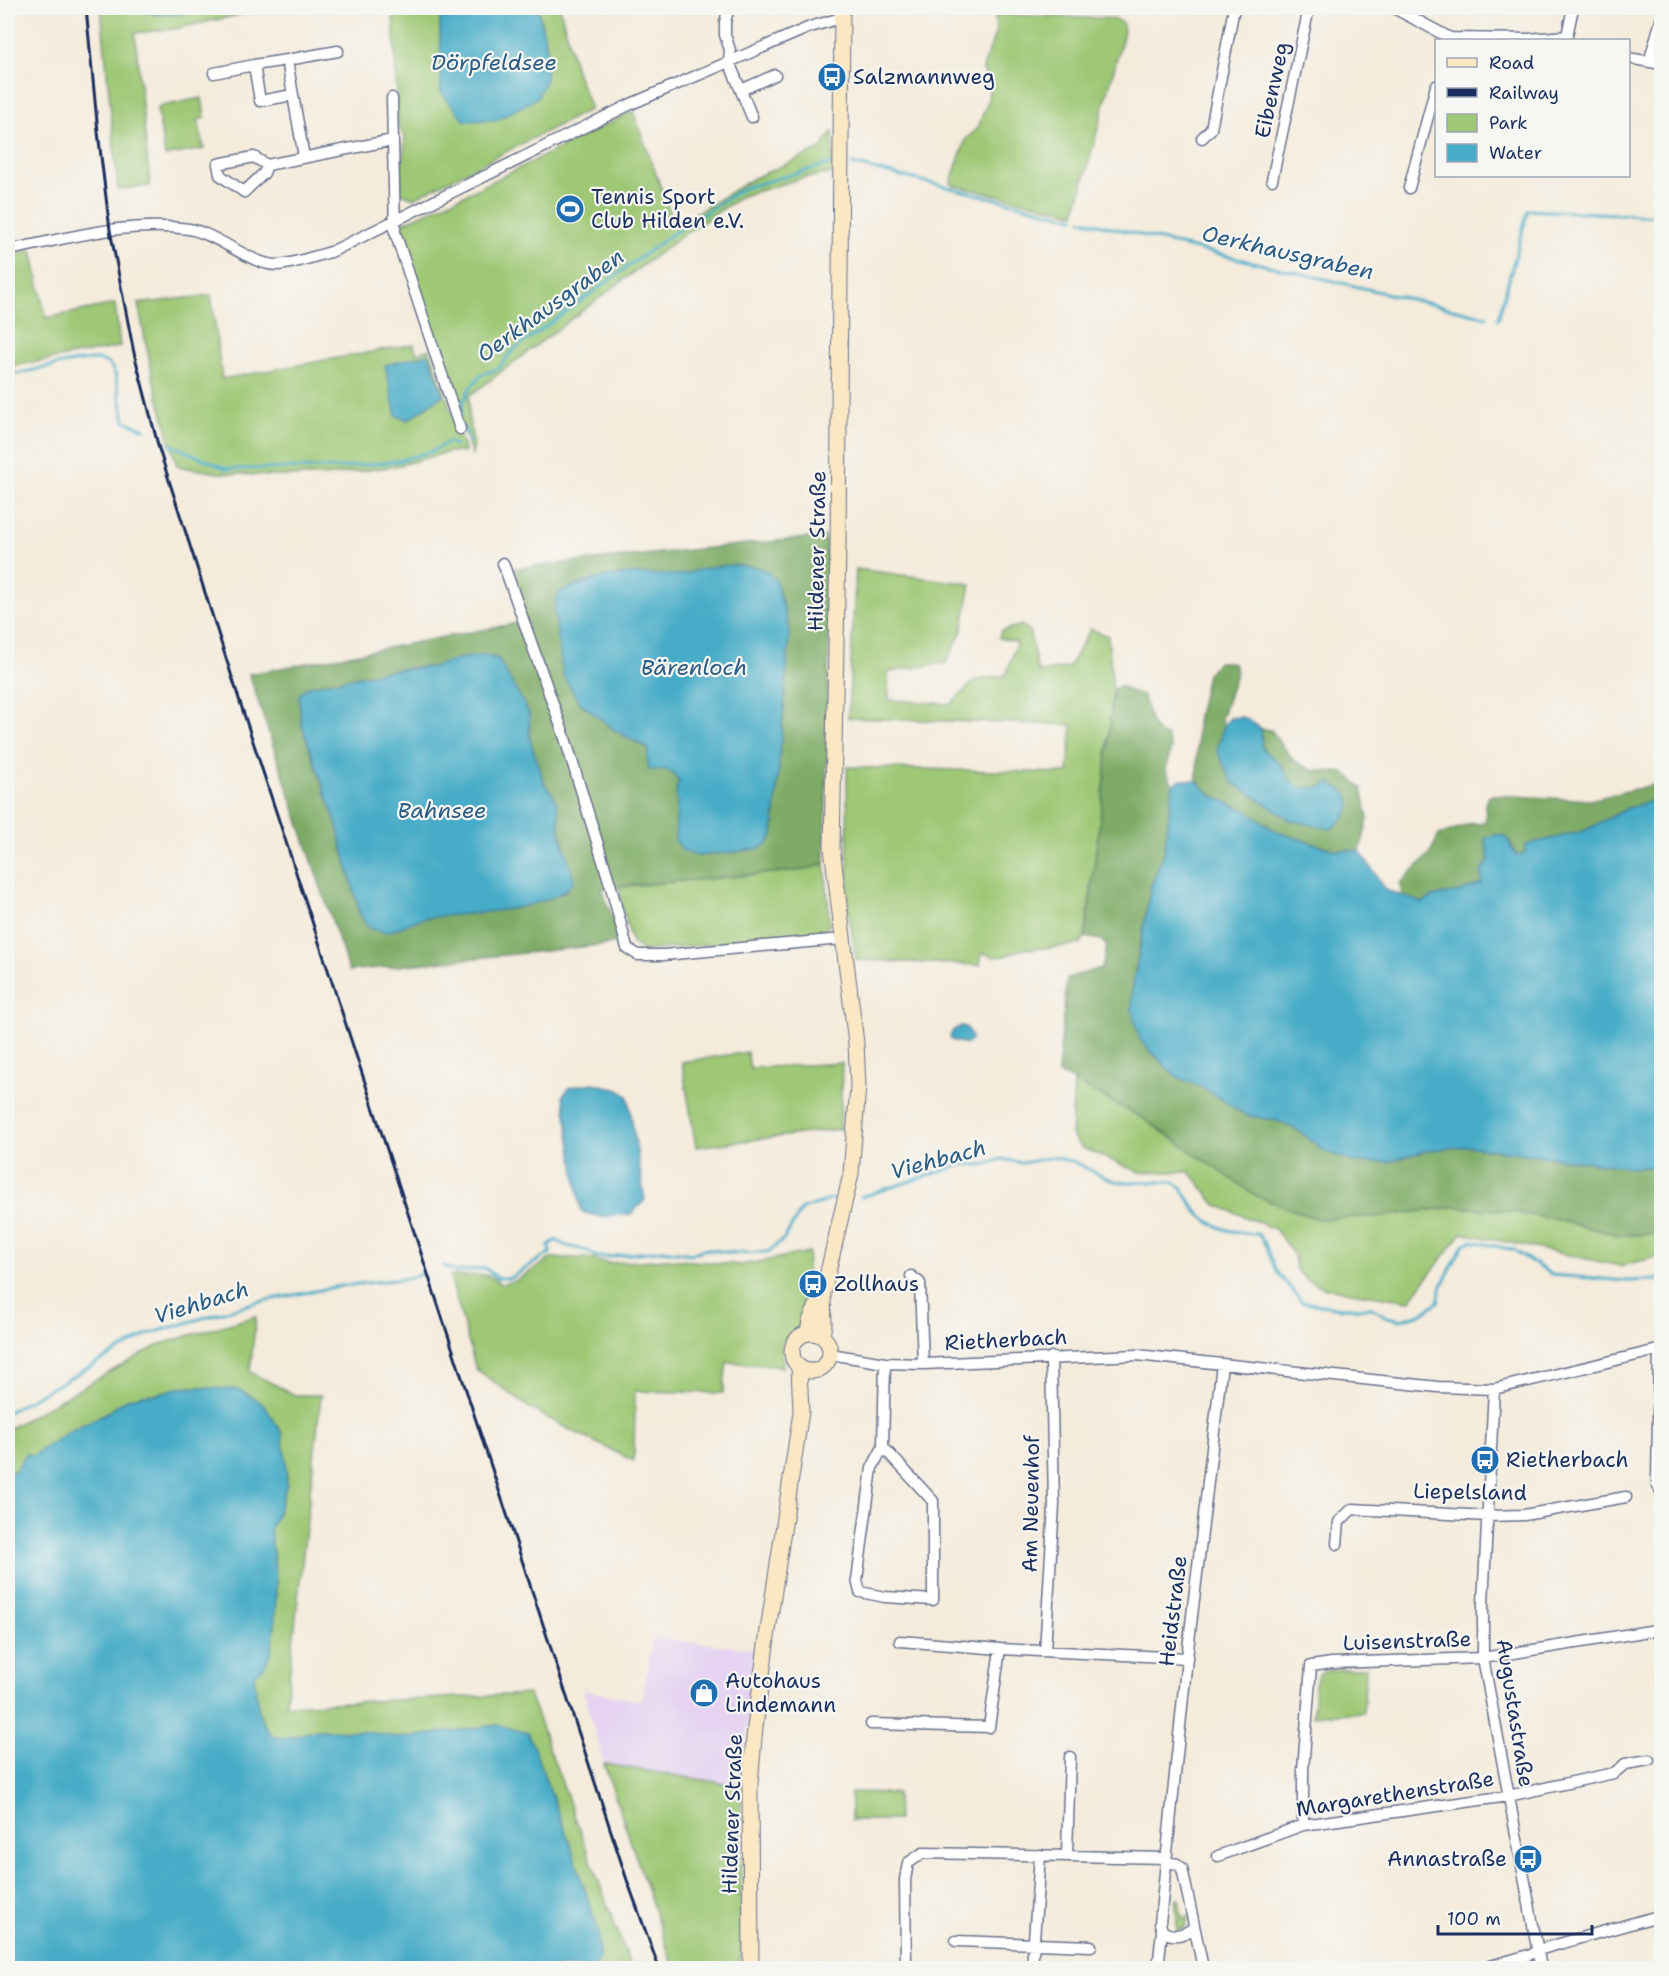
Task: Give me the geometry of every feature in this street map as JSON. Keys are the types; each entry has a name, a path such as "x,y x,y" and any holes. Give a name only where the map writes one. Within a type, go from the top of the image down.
{"main road":[{"name":"Hildener Straße","path":"815,1334 810,1321 823,1293 851,1174 858,1086 856,1043 832,848 838,547 842,13"},
{"path":"815,1334 830,1346 830,1354 822,1368 807,1371 800,1368 791,1352 798,1336 815,1334"},
{"name":"Hildener Straße","path":"751,1968 750,1784 754,1737 801,1412 800,1368"},
{"name":"Hildener Straße","path":"801,1412 815,1371"}],"street":[{"path":"729,8 725,22 725,35 730,50 729,62 752,117"},
{"path":"1202,138 1211,129 1233,8"},
{"name":"Eibenweg","path":"1272,180 1309,8"},
{"path":"1394,8 1449,39 1566,38 1573,8"},
{"path":"8,250 117,229 162,227 190,229 208,235 264,263 278,265 331,252 595,121 842,13"},
{"path":"1649,62 1662,17"},
{"path":"214,73 338,51"},
{"path":"1630,58 1662,64"},
{"path":"287,60 304,157"},
{"path":"254,65 260,101 293,95"},
{"path":"741,90 775,75"},
{"path":"1409,188 1435,93"},
{"path":"392,98 395,232 460,429"},
{"path":"267,165 393,140"},
{"path":"503,563 564,735 611,887 627,948 638,955 663,955 842,939"},
{"name":"Rietherbach","path":"911,1276 920,1283 923,1364"},
{"path":"1660,1349 1657,1485 1662,1492"},
{"name":"Rietherbach","path":"830,1354 885,1363 923,1364 1137,1355 1438,1387 1494,1389 1660,1349"},
{"name":"Am Neuenhof","path":"1045,1651 1054,1505 1051,1357"},
{"path":"883,1447 933,1502 933,1600 885,1597 860,1592 857,1580 872,1468 883,1447 885,1363"},
{"name":"Heidstraße","path":"1158,1968 1162,1931 1160,1923 1187,1658 1222,1364"},
{"name":"Augustastraße","path":"1494,1389 1483,1603 1483,1658 1542,1968"},
{"name":"Liepelsland","path":"1337,1544 1339,1522 1352,1509 1488,1516 1524,1515 1626,1497"},
{"name":"Luisenstraße","path":"1303,1825 1303,1770 1311,1666 1332,1663 1483,1658 1662,1629"},
{"path":"900,1641 1000,1649 1187,1658"},
{"path":"871,1724 989,1727 1000,1649"},
{"path":"1067,1855 1070,1757"},
{"name":"Margarethenstraße","path":"1218,1856 1303,1825 1508,1796 1614,1773 1625,1764 1649,1760"},
{"path":"906,1968 905,1880 908,1863 923,1853 1067,1855 1166,1860 1177,1864 1182,1868 1203,1968"},
{"path":"1032,1968 1040,1855"},
{"path":"1483,1968 1662,1915"},
{"path":"1162,1931 1176,1936 1194,1928"},
{"path":"956,1941 1091,1946"}],"shaded area":[{"path":"653,1638 755,1649 741,1786 604,1764 583,1690 642,1701"}],"green space":[{"path":"101,8 139,8 157,15 195,12 208,8 270,8 175,29 135,33 150,186 118,189"},
{"path":"393,8 440,8 440,41 547,49 538,8 560,8 576,71 591,109 414,198 399,192 405,138 398,125"},
{"path":"1002,8 1131,8 1113,14"},
{"path":"995,14 1116,19 1123,24 1124,32 1075,213 952,185 951,181 966,139 977,129 988,101 989,89 983,68 996,31"},
{"path":"202,98 205,118 198,120 204,149 165,156 157,107"},
{"path":"633,111 675,226 754,178 821,149 833,131 833,173 802,178 742,196 686,233 469,396 469,420 474,445 472,455 400,231 403,223 473,191"},
{"path":"32,250 46,318 115,304 120,347 8,367 8,255"},
{"path":"211,295 222,379 414,344 416,353 430,349 465,452 449,452 396,466 326,476 218,473 177,466 153,378 138,304"},
{"path":"825,536 830,579 825,863 805,870 602,888 621,943 349,971 249,674 518,623 525,620 508,569","holes":["693,573 778,588 790,631 773,836 767,844 758,849 698,856 683,851 675,840 678,803 676,790 679,782 673,773 663,768 656,770 647,758 649,749 579,703 570,587 600,578 631,574","459,659 529,713 530,740 545,785 554,796 557,807 560,832 565,844 568,890 516,907 424,918 385,932 360,914 336,822 301,723 299,695 306,688 314,685 414,667 432,667"]},
{"path":"856,569 971,584 962,631 946,663 888,672 889,700 951,704 974,681 1006,675 1017,642 999,638 1001,631 1021,625 1029,630 1038,672 1069,667 1090,629 1108,636 1113,690 1104,787 1085,937 1080,944 1022,949 1005,956 995,957 982,953 980,965 856,960 848,908 847,767 1068,773 1072,725 848,718"},
{"path":"1218,662 1230,662 1235,666 1236,674 1221,719 1224,725 1223,730 1291,820 1320,787 1303,788 1292,783 1280,764 1262,748 1261,729 1271,730 1294,761 1312,770 1345,773 1362,788 1368,819 1360,851 1335,850 1277,832 1265,823 1212,796 1197,781 1197,721 1207,674"},
{"path":"1120,686 1143,695 1151,723 1158,732 1167,737 1171,748 1166,770 1173,785 1164,853 1151,886 1132,991 1140,1040 1175,1076 1204,1088 1245,1115 1278,1121 1299,1131 1326,1152 1388,1162 1426,1151 1466,1146 1634,1168 1661,1166 1661,1234 1618,1235 1553,1219 1501,1210 1454,1207 1385,1216 1317,1219 1258,1197 1141,1117 1058,1073 1067,978 1102,968 1107,946 1101,940 1085,937 1104,787 1113,690"},
{"path":"1661,783 1661,799 1630,807 1584,831 1525,845 1524,853 1520,856 1517,856 1509,840 1485,839 1489,861 1481,871 1482,883 1461,892 1435,896 1422,903 1402,896 1400,883 1429,855 1439,835 1472,823 1481,824 1486,821 1485,805 1487,798 1492,795 1590,800"},
{"path":"825,863 830,924 821,933 644,951 632,943 619,887 805,870"},
{"path":"747,1052 750,1068 842,1063 840,1129 696,1147 682,1062"},
{"path":"1074,1081 1317,1219 1385,1216 1454,1207 1501,1210 1553,1219 1618,1235 1661,1234 1661,1256 1621,1266 1462,1233 1409,1301 1325,1288 1305,1279 1296,1269 1294,1255 1275,1229 1216,1205 1190,1172 1139,1172 1082,1148 1071,1135"},
{"path":"809,1252 799,1327 782,1342 783,1367 727,1362 723,1393 635,1391 634,1461 530,1408 476,1369 450,1276 488,1275 501,1284 515,1281 552,1258 585,1258 609,1263 667,1259 742,1265"},
{"path":"256,1316 250,1372 295,1395 321,1395 286,1705 529,1694 631,1968 595,1968 599,1960 599,1934 571,1846 498,1725 403,1738 359,1731 317,1730 287,1738 273,1737 265,1727 258,1713 254,1675 275,1625 276,1579 270,1528 277,1515 287,1483 286,1461 255,1398 239,1390 198,1387 176,1388 127,1399 108,1412 68,1432 34,1455 26,1454 15,1471 8,1472 8,1429 160,1344"},
{"path":"1366,1668 1363,1712 1313,1716 1315,1684 1319,1674 1329,1670"},
{"path":"604,1764 741,1786 741,1968 674,1968"},
{"path":"851,1792 897,1793 898,1820 851,1820"},
{"path":"1179,1899 1182,1918 1189,1916 1185,1928 1177,1931 1176,1900"},
{"path":"1532,1959 1534,1968 1507,1968 1506,1966"}],"water":[{"path":"139,8 208,8 183,14 165,14 148,12"},
{"name":"Dörpfeldsee","path":"440,8 538,8 547,49 546,79 537,98 497,120 465,121 441,93"},
{"path":"429,354 443,395 408,420 396,416 385,365"},
{"name":"Bärenloch","path":"731,565 757,567 775,579 790,631 773,836 767,844 758,849 698,856 683,851 675,840 676,790 679,782 669,771 649,770 647,758 649,749 616,731 579,702 563,675 554,609 561,591 600,578 629,574 680,575 710,567"},
{"name":"Bahnsee","path":"484,655 498,659 529,713 530,740 545,785 554,796 558,807 560,832 574,880 564,891 528,905 425,918 386,932 368,928 360,914 336,822 301,723 299,695 306,688 314,685 393,670 432,667"},
{"path":"1230,718 1248,719 1261,729 1262,748 1280,764 1292,783 1303,788 1320,787 1330,783 1347,794 1350,799 1349,809 1339,823 1330,829 1291,820 1232,782 1217,750 1224,725"},
{"path":"1181,779 1197,781 1212,796 1245,810 1277,832 1335,850 1360,851 1386,890 1422,903 1435,896 1461,892 1482,883 1481,871 1489,861 1485,838 1496,835 1506,836 1516,856 1525,853 1525,845 1584,831 1630,807 1661,799 1661,1166 1634,1168 1466,1146 1426,1151 1388,1162 1357,1163 1326,1152 1299,1131 1278,1121 1245,1115 1204,1088 1175,1076 1140,1040 1132,1011 1132,991 1151,886 1164,853 1173,785"},
{"path":"962,1026 971,1034 972,1039 967,1044 950,1038 952,1032"},
{"path":"594,1083 619,1090 628,1096 645,1200 631,1214 600,1217 581,1212 563,1095 570,1087"},
{"path":"176,1388 239,1390 255,1398 265,1406 282,1433 287,1483 270,1529 276,1579 275,1625 271,1652 264,1667 254,1675 258,1708 267,1729 273,1737 287,1738 317,1730 359,1731 403,1738 498,1725 528,1733 571,1846 599,1934 599,1960 595,1968 8,1968 8,1472 15,1471 26,1454 34,1455 68,1432 108,1412 127,1399"}],"waterway":[{"name":"Oerkhausgraben","path":"461,416 463,402 470,388 481,375 499,368 512,351 671,235 747,187 830,164"},
{"name":"Oerkhausgraben","path":"852,164 1074,218"},
{"name":"Oerkhausgraben","path":"1498,319 1528,210 1662,216"},
{"name":"Oerkhausgraben","path":"1082,220 1487,317"},
{"name":"Oerkhausgraben","path":"8,376 71,362 95,360 105,362 111,366 115,374 125,421 144,429"},
{"name":"Oerkhausgraben","path":"464,428 469,442"},
{"name":"Oerkhausgraben","path":"169,444 227,469 338,468 398,461 433,451 448,442 456,445"},
{"name":"Viehbach","path":"861,1197 964,1164 982,1165 1002,1159 1023,1163 1053,1157 1074,1162 1119,1182 1174,1182 1207,1221 1223,1229 1258,1234 1265,1244 1276,1271 1302,1302 1341,1308 1372,1308 1387,1317 1401,1320 1421,1314 1438,1302 1442,1285 1463,1245 1471,1241 1514,1250 1552,1275 1628,1281 1657,1280 1662,1277"},
{"name":"Viehbach","path":"444,1266 455,1272 485,1268 497,1278 510,1278 550,1253 549,1245 556,1240 564,1245 588,1251 596,1257 662,1250 692,1254 704,1249 734,1253 768,1252 784,1239 802,1209 833,1199"},
{"name":"Viehbach","path":"8,1412 149,1334 257,1302 341,1286 410,1278 421,1274"}],"railway":[{"path":"86,8 110,230 134,353 159,449 627,1880 659,1968"}],"place":[{"name":"Salzmannweg","path":"832,77"},
{"name":"Tennis Sport Club Hilden e.V.","path":"570,209"},
{"name":"Zollhaus","path":"813,1284"},
{"name":"Rietherbach","path":"1485,1460"},
{"name":"Autohaus Lindemann","path":"704,1693"},
{"name":"Annastraße","path":"1528,1859"}]}
